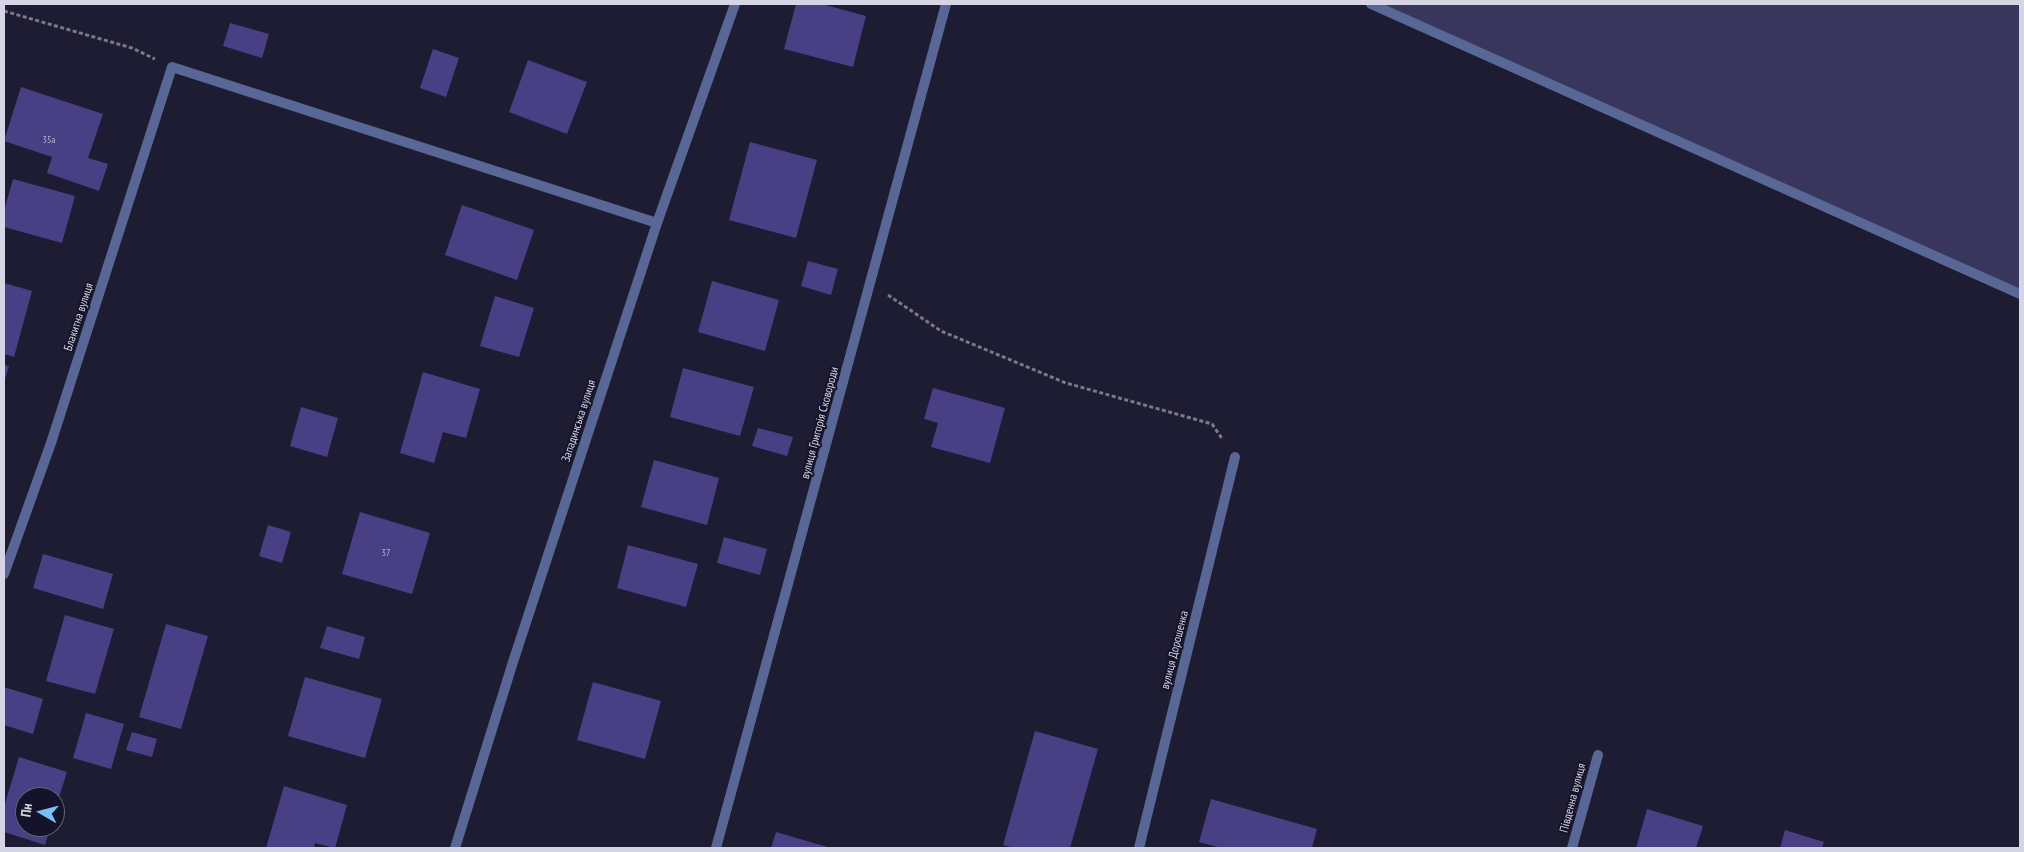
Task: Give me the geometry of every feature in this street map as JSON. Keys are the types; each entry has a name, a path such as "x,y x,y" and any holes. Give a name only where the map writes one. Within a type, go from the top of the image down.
{"street":[{"name":"Западинська вулиця","path":"455,848 513,662 657,223 735,4"},
{"name":"вулиця Григорія Сковороди","path":"716,848 946,4"},
{"path":"1371,4 2020,294"},
{"path":"172,67 657,223"},
{"name":"Блакитна вулиця","path":"4,574 51,443 172,67"},
{"name":"вулиця Дорошенка","path":"1139,848 1235,457"},
{"name":"Південна вулиця","path":"1572,848 1598,755"}],"path":[{"path":"4,11 132,48 172,67"},
{"path":"871,283 941,331 1066,383 1212,424 1235,457"}],"shaded area":[{"path":"1371,4 2020,4 2020,294"}],"building":[{"path":"796,4 822,4 866,16 853,67 784,49"},
{"path":"230,23 269,34 262,58 223,46"},
{"path":"433,49 459,58 446,97 420,88"},
{"path":"528,60 587,82 567,134 509,112"},
{"path":"21,87 103,114 88,158 108,164 99,191 47,173 52,157 4,141"},
{"path":"750,142 817,160 796,238 729,220"},
{"path":"13,179 75,196 62,243 4,227 4,211"},
{"path":"462,205 534,230 517,280 445,255"},
{"path":"808,261 838,269 831,295 801,286"},
{"path":"712,281 779,300 765,351 698,332"},
{"path":"4,283 32,291 14,357 4,354"},
{"path":"495,296 534,308 519,357 480,346"},
{"path":"4,365 9,366 4,382"},
{"path":"683,368 754,387 740,436 670,417"},
{"path":"423,372 480,389 466,438 443,432 434,463 400,453"},
{"path":"933,388 1005,408 990,463 931,447 938,423 924,419"},
{"path":"301,407 338,418 327,457 290,446"},
{"path":"758,428 793,437 787,456 752,446"},
{"path":"654,460 719,478 707,525 641,507"},
{"path":"360,512 430,533 412,594 342,574"},
{"path":"268,525 291,532 282,563 259,556"},
{"path":"724,537 767,549 760,575 717,563"},
{"path":"628,545 698,564 686,607 617,588"},
{"path":"43,554 113,574 103,609 33,588"},
{"path":"65,615 114,629 95,694 46,681"},
{"path":"166,624 208,636 181,729 139,717"},
{"path":"327,626 365,637 359,659 320,648"},
{"path":"305,677 382,699 365,758 288,736"},
{"path":"593,682 661,701 645,759 577,740"},
{"path":"4,687 43,699 33,734 4,725"},
{"path":"86,713 124,724 111,769 73,758"},
{"path":"1035,731 1098,749 1070,848 1014,848 1003,845"},
{"path":"132,732 157,739 152,757 126,750"},
{"path":"19,757 67,772 62,787 15,787 15,835 4,832 4,807"},
{"path":"284,786 347,805 335,848 315,843 314,848 266,848"},
{"path":"1211,799 1317,829 1312,848 1221,848 1199,842"},
{"path":"1647,809 1703,826 1696,848 1636,848"},
{"path":"1785,830 1824,842 1822,848 1780,848"},
{"path":"776,832 831,848 771,848"},
{"path":"20,837 47,837 45,845"}]}
